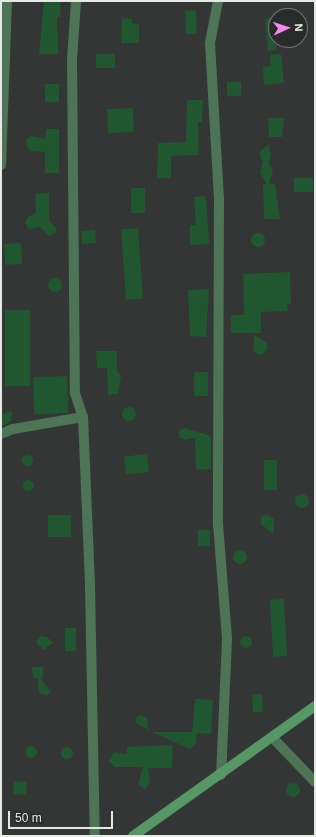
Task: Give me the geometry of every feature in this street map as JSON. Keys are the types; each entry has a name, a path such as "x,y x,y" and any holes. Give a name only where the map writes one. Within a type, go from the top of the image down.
{"street":[{"path":"1,165 7,1"},
{"path":"76,1 72,59 74,357 75,393 83,417 90,586 95,836"},
{"path":"218,1 210,44 219,200 218,524 227,639 221,775"},
{"path":"1,434 14,429 83,417"},
{"path":"133,836 221,775 315,706"},
{"path":"272,737 315,782"}],"building":[{"path":"44,1 61,1 60,17 57,17 58,54 39,54"},
{"path":"185,10 196,10 197,34 186,34"},
{"path":"122,18 132,19 132,23 139,24 139,43 121,43"},
{"path":"265,19 268,19 268,48 276,48 276,50 268,51"},
{"path":"96,54 115,54 115,68 96,68"},
{"path":"281,54 284,83 264,85 263,67 271,66 270,55"},
{"path":"227,82 241,82 241,96 227,96"},
{"path":"45,84 59,84 59,102 45,102"},
{"path":"187,100 203,100 202,122 198,122 199,155 171,156 171,178 157,178 158,143 186,142"},
{"path":"133,108 134,132 108,133 107,109"},
{"path":"268,118 284,118 282,137 269,137"},
{"path":"46,129 59,129 59,173 45,173 45,152 31,151 26,146 27,139 31,136 46,139"},
{"path":"268,145 271,154 269,163 273,171 269,184 275,184 280,219 264,219 263,185 267,184 260,173 263,162 259,153"},
{"path":"294,178 313,178 313,192 294,192"},
{"path":"131,188 145,188 145,213 131,213"},
{"path":"49,193 49,220 57,229 55,233 49,236 40,227 29,229 25,223 28,217 36,213 35,194"},
{"path":"206,196 209,244 190,245 190,225 196,225 194,197"},
{"path":"138,228 143,299 126,300 121,229"},
{"path":"95,230 96,243 82,244 81,231"},
{"path":"258,233 263,235 265,240 263,245 258,247 253,245 251,240 253,235"},
{"path":"21,243 22,264 5,265 4,244"},
{"path":"290,272 291,304 287,304 288,311 261,312 261,333 231,333 231,315 244,315 243,274"},
{"path":"55,278 60,280 62,285 60,290 55,292 50,290 48,285 50,280"},
{"path":"209,289 206,337 190,336 188,290"},
{"path":"5,310 30,310 30,386 5,386"},
{"path":"254,335 267,343 268,348 264,354 259,355 253,350"},
{"path":"96,351 117,351 117,371 121,376 118,394 108,395 107,368 97,368"},
{"path":"194,372 208,372 208,396 194,396"},
{"path":"67,376 68,413 34,414 33,377"},
{"path":"129,407 134,409 136,414 134,419 129,421 124,419 122,414 124,409"},
{"path":"12,411 11,421 2,426 1,415"},
{"path":"185,428 211,436 211,469 196,470 195,438 184,440 179,437 179,431"},
{"path":"27,454 31,456 33,460 31,464 27,466 23,464 21,460 23,456"},
{"path":"147,454 149,472 126,474 124,456"},
{"path":"264,460 277,460 277,490 264,490"},
{"path":"28,479 32,481 34,485 32,489 28,491 24,489 22,485 24,481"},
{"path":"302,494 307,496 309,501 307,506 302,508 297,506 295,501 297,496"},
{"path":"266,514 274,519 273,534 261,524 261,517"},
{"path":"48,515 71,515 71,537 48,537"},
{"path":"198,530 210,530 210,546 198,546"},
{"path":"237,550 243,550 247,554 247,560 243,564 237,564 233,560 233,554"},
{"path":"284,599 287,656 273,657 270,600"},
{"path":"65,628 76,628 76,651 65,651"},
{"path":"41,636 47,637 53,643 43,650 36,642"},
{"path":"248,636 251,637 251,647 244,648 241,647 240,640 241,637"},
{"path":"32,667 43,667 43,677 40,678 51,692 47,695 39,693 38,678 33,678"},
{"path":"262,694 263,712 253,712 252,695"},
{"path":"195,699 213,700 211,734 197,733 196,743 190,749 152,732 192,732"},
{"path":"140,715 147,718 148,730 135,722 137,717"},
{"path":"173,745 172,768 148,768 150,783 145,789 138,784 143,767 115,767 109,761 114,752 127,754 127,747"},
{"path":"29,746 33,746 37,752 33,758 29,758 25,754 25,750"},
{"path":"69,747 72,748 72,758 65,759 62,758 61,751 62,748"},
{"path":"14,781 27,782 26,795 13,794"},
{"path":"293,783 298,785 300,790 298,795 293,797 288,795 286,790 288,785"}]}
